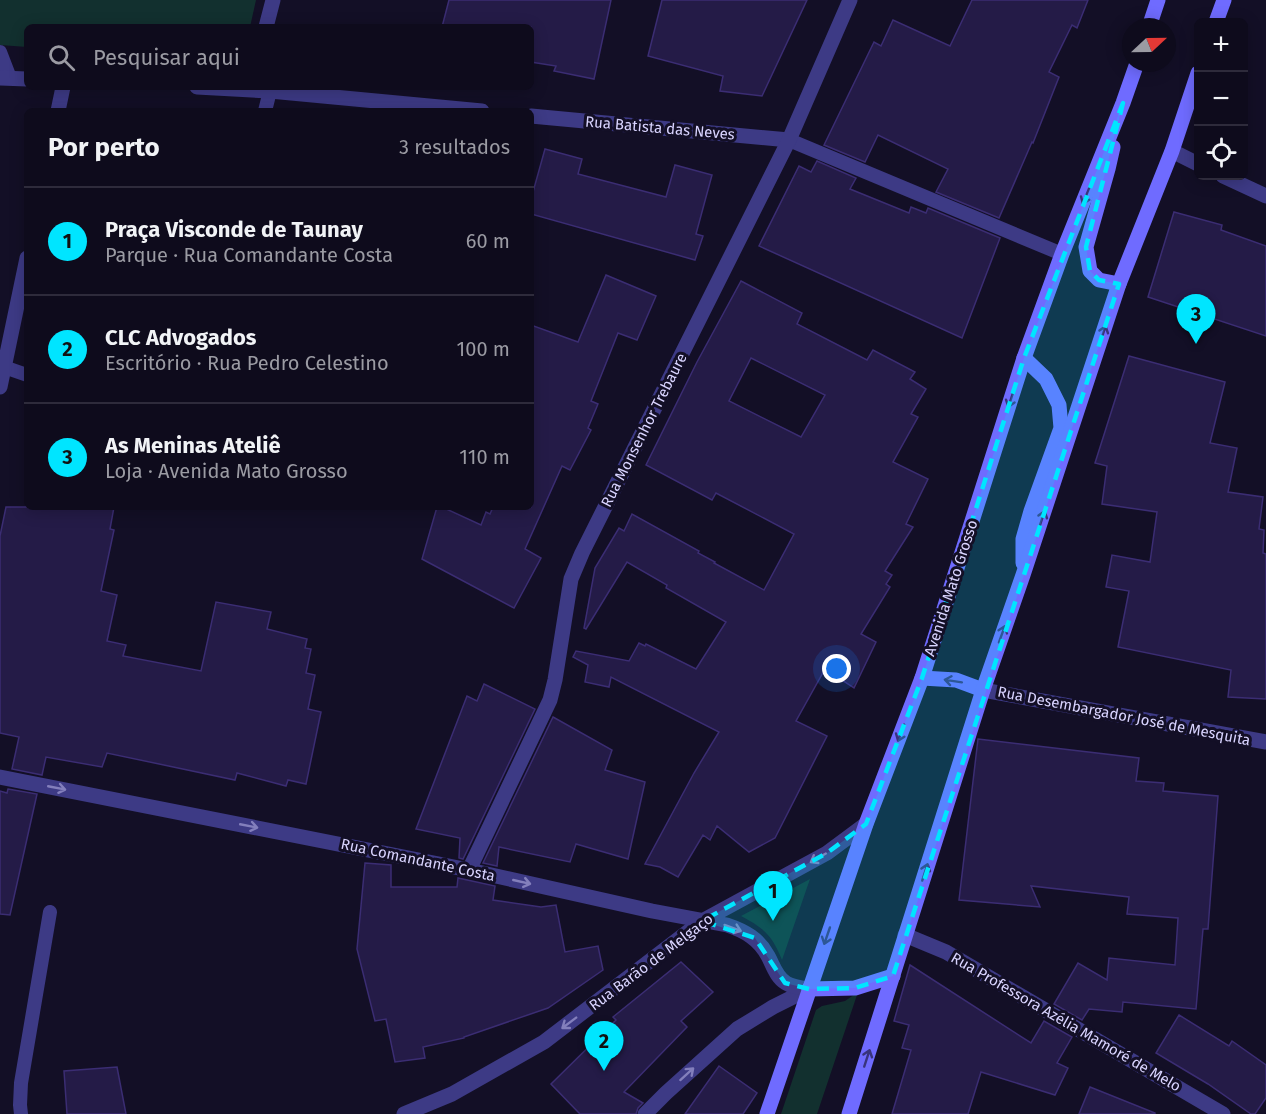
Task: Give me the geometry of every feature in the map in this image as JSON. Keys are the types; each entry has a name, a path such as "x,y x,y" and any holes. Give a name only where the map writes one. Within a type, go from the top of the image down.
{"main road":[{"path":"1152,18 1158,0"},
{"path":"1217,18 1224,0"},
{"name":"Avenida Mato Grosso","path":"767,1114 866,824 922,678 1024,358 1062,254 1134,72"},
{"path":"849,1114 983,690 1119,284 1172,151 1194,85"},
{"path":"1119,284 1099,280 1090,271 1086,247 1108,169 1123,103"},
{"path":"1023,575 1023,539 1060,428 1059,405 1046,379 1024,358"},
{"path":"922,678 956,680 983,690"},
{"path":"809,989 855,988 893,976"}],"street":[{"path":"267,24 273,0"},
{"name":"Rua Monsenhor Trebaure","path":"468,870 550,700 571,579 582,553 789,140 850,0"},
{"path":"5,78 24,79"},
{"path":"59,108 62,90"},
{"path":"264,90 450,108"},
{"name":"Rua Batista das Neves","path":"534,116 789,140"},
{"path":"1172,151 1194,162"},
{"path":"1232,180 1266,196"},
{"path":"0,387 24,272"},
{"name":"Rua Desembargador José de Mesquita","path":"983,690 1266,742"},
{"name":"Rua Comandante Costa","path":"0,777 468,870 737,928 755,938 767,954 776,973 786,983 809,989"},
{"name":"Rua Barão de Melgaço","path":"404,1114 452,1094 544,1042 702,921 827,853 866,824"},
{"name":"Rua Professora Azélia Mamoré de Melo","path":"905,935 946,952 1223,1114"},
{"path":"645,1114 737,1029 809,989"}],"lane":[{"path":"0,52 5,78"},
{"path":"266,108 270,91"},
{"path":"789,140 1062,254"},
{"path":"4,367 24,374"},
{"path":"21,1114 21,1083 50,912"}],"highlighted area":[{"path":"1123,103 1086,247 1090,271 1099,280 1119,284 893,976 855,988 809,989 785,983 755,938 702,921 827,853 866,824 922,678 1024,358"}],"green space":[{"path":"0,0 256,0 251,24 24,24 24,47 0,45"},
{"path":"810,879 782,960 775,944 767,934 741,916"},
{"path":"858,992 817,1114 781,1114 816,1010 822,1006 845,1001"}],"building":[{"path":"449,0 611,0 594,79 554,71 556,66 534,62 534,24 443,24"},
{"path":"662,0 807,0 762,96 720,91 723,76 648,56"},
{"path":"972,0 1088,0 1077,28 1072,25 1049,72 1059,77 1033,143 999,218 936,192 948,169 878,135 865,162 824,145 874,42 881,46 893,20 950,46"},
{"path":"545,149 582,159 578,174 666,197 675,165 712,175 696,234 703,236 695,260 534,215 534,188"},
{"path":"817,161 856,178 850,189 909,213 911,207 926,213 928,208 1000,238 962,338 759,246 799,166 811,172"},
{"path":"1174,212 1222,225 1221,230 1266,246 1266,336 1148,297"},
{"path":"606,275 656,296 637,340 618,333 591,401 598,404 588,428 591,430 570,470 562,466 525,549 541,558 514,608 422,559 436,510 448,510 481,525 486,512 490,514 492,510 534,510 534,326 578,342"},
{"path":"741,281 802,313 797,324 867,360 873,350 915,372 910,379 926,389 911,414 918,417 893,462 928,479 906,524 913,527 885,571 892,575 886,584 890,587 861,634 876,642 854,688 825,669 796,721 827,736 775,838 749,852 717,826 710,840 703,835 678,877 660,867 645,864 719,732 611,677 609,687 585,682 588,665 573,657 576,651 629,661 639,643 645,646 646,644 696,669 726,622 666,588 667,585 627,562 586,629 584,628 595,568 619,528 624,531 632,514 764,590 794,534 716,493 712,500 646,465 697,362","holes":["751,358 825,395 801,437 729,401"]},
{"path":"1129,356 1225,382 1210,443 1237,448 1228,492 1263,497 1259,529 1264,530 1263,553 1266,554 1266,699 1228,697 1231,670 1118,647 1129,591 1106,587 1112,555 1150,562 1157,512 1102,504 1107,466 1095,463"},
{"path":"6,507 24,507 24,510 113,510 110,529 114,530 101,591 117,595 107,641 126,645 123,656 201,671 216,602 271,612 267,629 307,639 305,648 311,649 306,673 315,675 308,709 321,712 306,784 288,780 286,786 237,773 235,780 107,753 102,767 46,757 42,775 12,769 19,737 0,733 0,536"},
{"path":"484,684 535,709 463,859 459,858 460,838 416,829 467,696 477,701"},
{"path":"553,717 612,750 605,770 645,782 628,859 576,844 570,862 499,847 497,866 483,863"},
{"path":"978,739 1139,758 1136,781 1164,783 1163,791 1218,796 1208,929 1203,929 1196,1009 1123,1002 1122,1012 1089,1009 1082,1020 1054,1004 1078,963 1107,980 1109,958 1175,965 1178,918 1127,914 1129,897 1031,886 1040,907 959,900"},
{"path":"8,789 37,794 10,915 0,914 0,791 7,793"},
{"path":"365,863 391,865 391,887 457,887 458,878 495,886 493,900 541,907 556,905 565,952 598,946 603,970 548,1008 464,1038 423,1047 425,1058 395,1062 386,1019 375,1021 357,949"},
{"path":"681,962 713,992 681,1021 687,1027 624,1092 643,1103 636,1114 580,1114 551,1084 616,1020 613,1017"},
{"path":"910,965 1031,1043 1044,1021 1072,1037 1057,1063 1068,1068 1055,1095 981,1072 968,1114 892,1114 911,1050 902,1048 909,1025 894,1021"},
{"path":"1179,1015 1229,1046 1232,1041 1266,1065 1266,1098 1255,1114 1251,1114 1208,1084 1156,1053"},
{"path":"719,1066 757,1093 743,1114 685,1114"},
{"path":"117,1067 126,1114 67,1114 64,1071"},
{"path":"1090,1087 1155,1113 1155,1114 1079,1114"}],"place":[{"name":"As Meninas Ateliê","path":"1196,344"},
{"name":"Praça Visconde de Taunay","path":"773,921"},
{"name":"CLC Advogados","path":"604,1071"}]}
